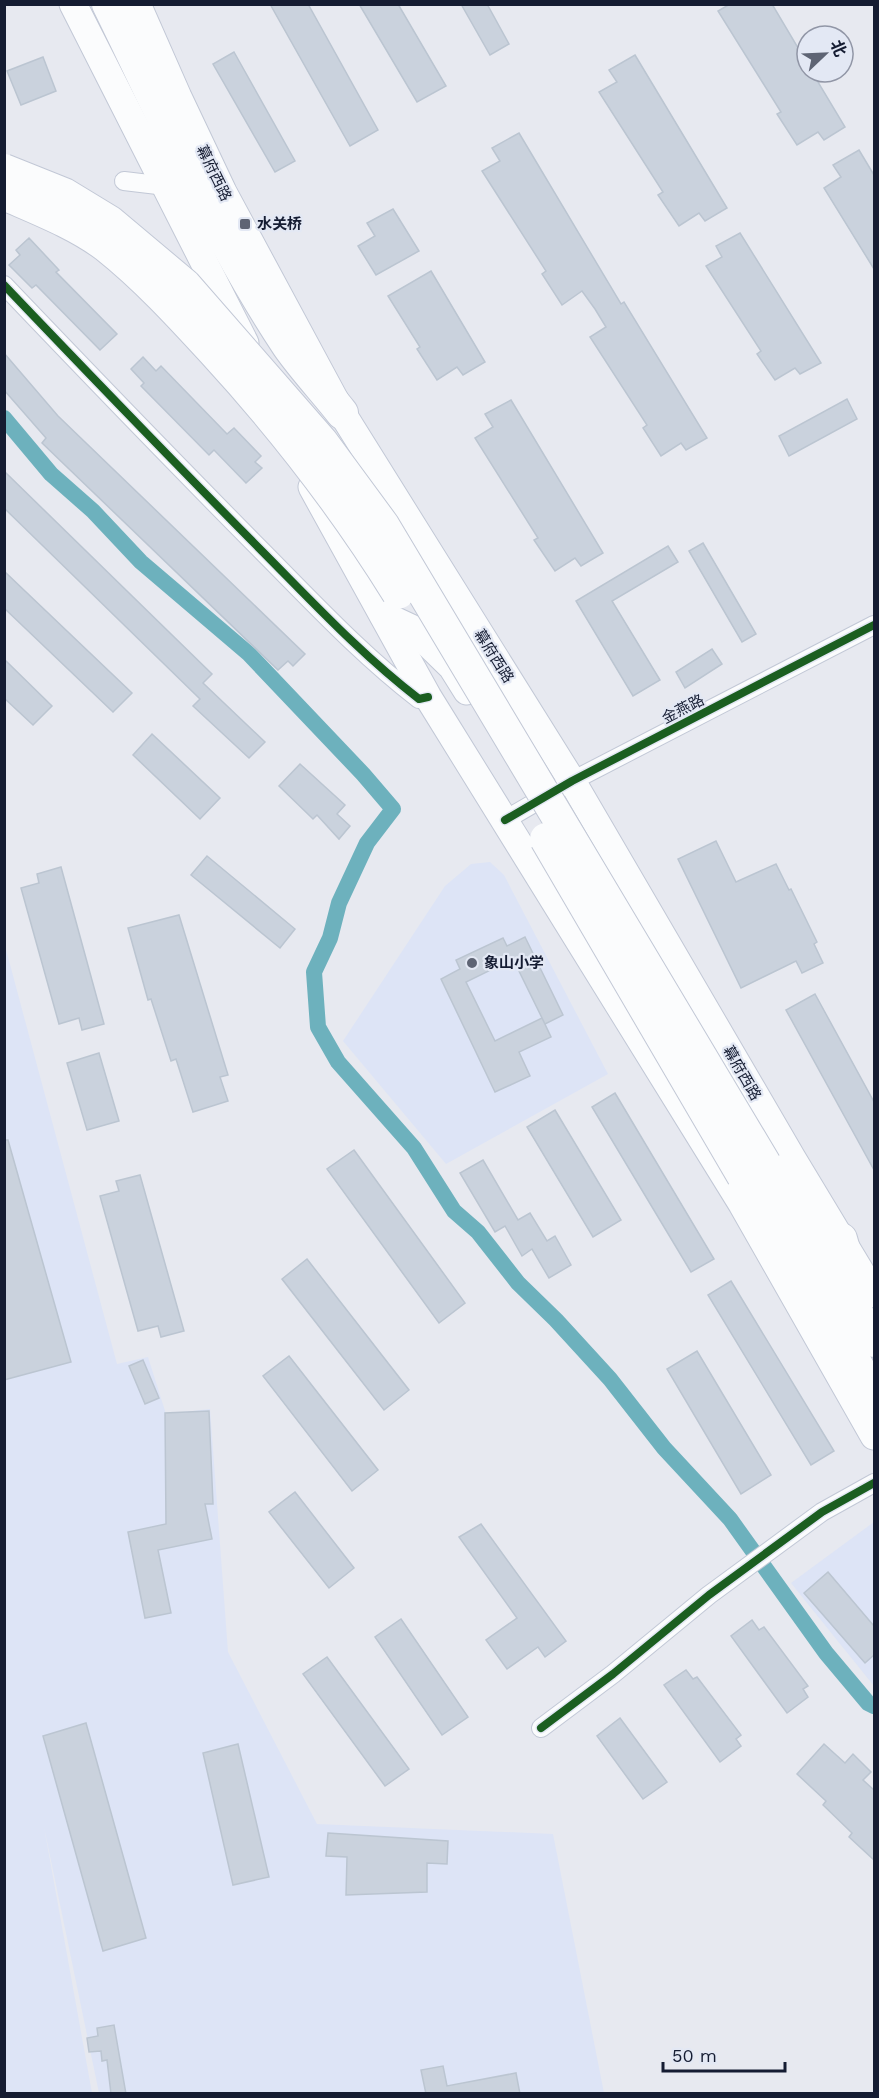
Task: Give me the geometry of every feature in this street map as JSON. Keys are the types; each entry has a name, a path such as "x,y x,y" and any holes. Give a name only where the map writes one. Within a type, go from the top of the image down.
{"highway":[{"path":"108,4 206,203 250,284 290,348 342,413"},
{"name":"幕府西路","path":"4,170 64,194 101,217 185,285 322,442 383,525 754,1170 787,1243 874,1395"},
{"name":"幕府西路","path":"4,195 53,215 105,245 167,301 302,454 365,538 754,1170 870,1334"},
{"path":"745,1209 787,1243"},
{"path":"841,1239 870,1334"}],"main road":[{"path":"73,4 246,345 297,456 343,546 428,697 745,1209 874,1436"},
{"name":"幕府西路","path":"137,4 223,192 342,413 572,781 874,1294"},
{"path":"383,615 412,629 452,667 534,803"},
{"path":"483,717 501,722 514,713 518,695"},
{"path":"563,914 567,893 579,877 593,869 606,868 625,871"}],"street":[{"path":"124,181 166,186"},
{"path":"4,285 349,640 396,682 419,699 428,697"},
{"name":"金燕路","path":"505,820 572,781 874,626"},
{"path":"541,1728 613,1674 730,1579 822,1512 874,1483"}],"shaded area":[{"name":"象山小学","path":"490,862 504,875 608,1074 446,1164 343,1041 445,886 471,864"},
{"path":"4,942 117,1364 148,1357 166,1414 210,1409 228,1652 317,1824 553,1834 604,2093 99,2093 44,1827 92,2093 5,2093"},
{"path":"874,1522 874,1686 791,1583"}],"building":[{"path":"270,4 308,4 378,130 350,146"},
{"path":"359,4 398,4 446,86 417,102"},
{"path":"461,4 487,4 509,44 490,55"},
{"path":"730,4 772,4 795,43 795,84 819,84 845,127 824,140 818,132 797,145 777,114 781,112 718,11"},
{"path":"234,52 295,161 275,172 213,64"},
{"path":"635,55 727,208 705,221 699,213 679,226 658,195 663,192 599,92 617,82 609,70"},
{"path":"43,57 56,91 21,105 7,71"},
{"path":"519,133 621,304 624,302 707,438 686,450 681,443 661,456 643,428 647,425 590,337 606,327 595,309 582,291 562,305 542,274 546,271 482,171 500,161 492,148"},
{"path":"859,150 874,175 874,269 824,188 841,177 833,165"},
{"path":"393,209 419,251 376,275 358,246 375,236 367,223"},
{"path":"740,233 821,363 800,374 795,368 775,380 757,354 761,351 706,266 722,257 716,246"},
{"path":"29,238 59,270 56,272 117,334 100,350 36,285 32,288 9,265 20,255 16,250"},
{"path":"431,271 485,362 463,375 457,367 437,380 417,349 420,347 388,296"},
{"path":"4,353 58,416 305,654 293,666 288,661 278,670 42,443 46,438 4,390"},
{"path":"143,357 156,371 161,366 227,434 234,428 261,456 255,462 262,468 246,483 214,450 209,455 141,386 144,383 131,369"},
{"path":"847,399 857,419 789,456 779,436"},
{"path":"511,400 603,553 581,566 575,558 555,571 534,540 538,538 475,438 493,427 485,414"},
{"path":"4,471 212,674 203,683 265,742 249,758 193,706 200,699 4,508"},
{"path":"703,543 756,634 742,642 689,551"},
{"path":"668,546 678,562 612,601 660,680 633,696 576,601"},
{"path":"4,571 132,693 113,712 4,608"},
{"path":"712,649 722,664 685,688 676,672"},
{"path":"4,659 52,706 33,725 4,698"},
{"path":"152,734 220,798 200,819 133,755"},
{"path":"300,764 345,805 337,814 350,826 339,839 317,815 313,819 279,786"},
{"path":"716,841 736,882 776,864 817,942 814,944 823,963 802,973 796,961 741,988 678,859"},
{"path":"207,856 295,929 280,948 191,875"},
{"path":"61,867 104,1024 82,1030 79,1018 59,1024 21,888 39,883 37,874"},
{"path":"179,915 228,1075 220,1077 228,1101 193,1112 176,1059 171,1061 151,999 148,1000 128,928"},
{"path":"525,937 563,1015 545,1024 513,959 466,982 495,1041 542,1018 551,1037 519,1052 530,1076 495,1092 441,979 460,969 456,960 503,938 507,946"},
{"path":"815,994 874,1102 874,1170 786,1010"},
{"path":"99,1053 119,1121 87,1130 67,1063"},
{"path":"615,1093 714,1259 691,1272 592,1107"},
{"path":"555,1110 621,1220 593,1237 527,1127"},
{"path":"4,1140 8,1140 71,1362 4,1380"},
{"path":"354,1150 465,1303 439,1323 327,1169"},
{"path":"483,1160 518,1220 530,1213 547,1241 555,1236 571,1265 549,1278 532,1249 522,1256 505,1226 495,1232 460,1173"},
{"path":"140,1175 184,1331 161,1337 158,1326 138,1331 100,1196 119,1191 116,1181"},
{"path":"307,1259 409,1390 384,1410 282,1279"},
{"path":"731,1281 834,1451 811,1465 708,1295"},
{"path":"697,1351 771,1475 741,1494 667,1369"},
{"path":"289,1356 378,1470 352,1491 263,1376"},
{"path":"143,1360 159,1398 145,1404 129,1366"},
{"path":"209,1411 213,1504 205,1504 212,1539 158,1550 171,1613 145,1618 128,1532 166,1524 165,1413"},
{"path":"295,1492 354,1568 329,1588 269,1512"},
{"path":"481,1524 566,1641 545,1657 538,1647 507,1669 486,1640 517,1618 459,1537"},
{"path":"828,1572 874,1626 874,1655 865,1663 804,1593"},
{"path":"401,1619 468,1717 442,1735 375,1637"},
{"path":"752,1620 759,1630 764,1627 808,1686 803,1689 808,1697 787,1713 731,1636"},
{"path":"327,1657 409,1769 385,1786 303,1674"},
{"path":"686,1670 693,1679 697,1677 741,1735 736,1739 741,1746 720,1762 664,1685"},
{"path":"620,1718 667,1782 643,1799 597,1736"},
{"path":"86,1723 146,1938 103,1951 43,1736"},
{"path":"238,1744 269,1877 233,1885 203,1753"},
{"path":"824,1744 845,1763 853,1754 871,1772 863,1780 874,1790 874,1860 849,1837 852,1833 823,1805 826,1801 797,1774"},
{"path":"328,1833 448,1841 447,1864 427,1863 427,1892 346,1895 347,1857 326,1856"},
{"path":"114,2025 126,2094 111,2094 107,2060 102,2061 101,2051 89,2052 87,2038 98,2036 97,2028"},
{"path":"443,2066 447,2086 516,2073 520,2094 426,2094 421,2070"}],"waterway":[{"path":"4,418 51,474 93,511 141,562 249,654 363,774 393,809 367,843 339,903 330,938 314,972 318,1027 338,1062 414,1148 454,1211 478,1232 518,1283 556,1320 610,1379 664,1448 730,1519 826,1653 868,1703 874,1706"}],"cycle path":[{"path":"4,285 334,624 419,699 428,697"},
{"path":"505,820 572,781 874,625"},
{"path":"541,1728 613,1674 709,1595 822,1512 874,1483"}],"place":[{"name":"水关桥","path":"245,224"},
{"name":"象山小学","path":"472,963"}]}
